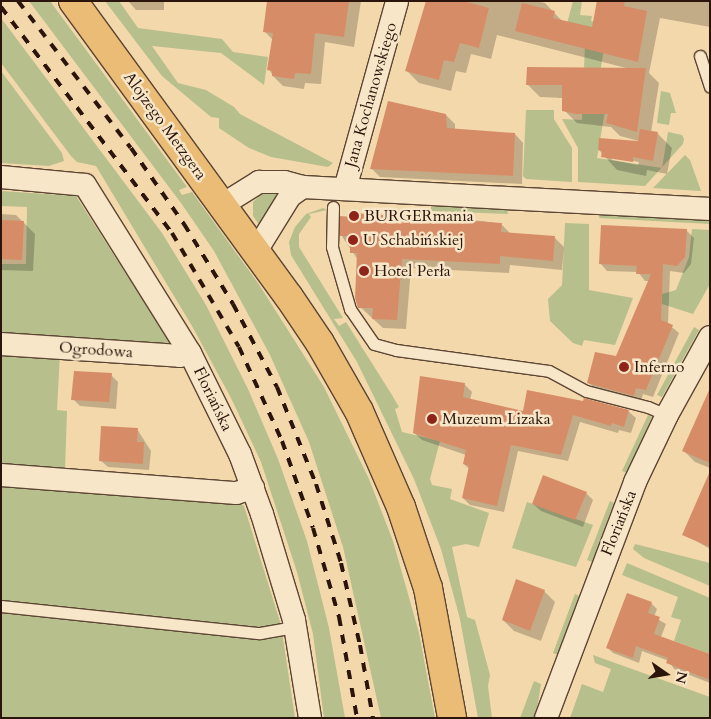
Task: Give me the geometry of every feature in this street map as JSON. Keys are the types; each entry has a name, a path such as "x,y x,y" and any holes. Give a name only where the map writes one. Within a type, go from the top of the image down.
{"main road":[{"name":"Alojzego Metzgera","path":"73,1 256,251 320,343 360,411 401,507 428,588 452,718"}],"street":[{"name":"Jana Kochanowskiego","path":"339,198 397,1"},
{"name":"Floriańska","path":"1,177 75,182 89,188 190,352 253,488 295,627 310,718"},
{"path":"222,205 259,182 284,182 339,198 710,208"},
{"path":"256,251 290,196 303,187"},
{"name":"Ogrodowa","path":"1,344 180,356 190,352"},
{"name":"Floriańska","path":"546,718 620,520 667,415 708,345"},
{"path":"1,475 236,492 253,488"}],"lane":[{"path":"700,56 710,86"},
{"path":"339,198 332,247 350,309 374,344 396,350 549,371 592,393 652,408 667,415"},
{"path":"1,606 260,632 295,627"}],"green space":[{"path":"29,1 50,1 187,187 179,190 182,195 192,192 258,283 324,387 369,479 393,541 419,633 435,718 381,718 343,547 309,442 270,355 214,251 181,203"},
{"path":"105,1 119,1 138,28 222,39 233,52 268,57 264,85 221,53 152,46 178,83 206,90 234,107 240,114 333,163 328,167 271,157 249,148 219,128 219,118 211,117 162,76"},
{"path":"573,1 582,1 580,15 592,16 591,21 608,24 598,85 609,87 597,158 661,168 645,186 578,182 578,148 562,119 582,120 585,43 563,39"},
{"path":"1,18 162,233 206,305 248,389 278,459 307,541 329,628 345,718 324,718 313,634 297,572 261,462 231,398 192,326 96,166 77,162 71,156 1,63"},
{"path":"1,71 62,153 64,161 49,166 1,163"},
{"path":"661,91 670,93 676,113 671,113 669,125 657,123"},
{"path":"526,110 554,110 554,119 572,148 572,182 526,179 523,176"},
{"path":"668,132 682,135 684,139 683,144 662,167"},
{"path":"685,155 690,160 701,191 653,188"},
{"path":"286,186 260,226 253,216 253,202 264,192"},
{"path":"1,191 76,196 173,347 1,338 1,264 26,264 27,207 1,206"},
{"path":"431,206 507,209 508,214 431,211"},
{"path":"323,208 327,210 309,214 311,217 299,234 299,247 343,318 334,319 339,326 346,322 392,395 399,407 395,409 402,432 440,441 430,479 432,485 452,489 450,499 489,513 479,547 466,544 452,547 467,617 475,620 490,675 488,686 492,718 478,718 460,619 441,549 414,479 357,362 291,255 289,242 295,227 306,214"},
{"path":"600,213 710,219 710,224 599,218"},
{"path":"565,223 589,224 589,290 633,298 615,345 584,340 582,346 573,343 550,321 548,299 562,285"},
{"path":"692,229 710,230 710,284 693,314 662,304 662,294 676,290 689,257"},
{"path":"694,327 699,330 662,397 657,395"},
{"path":"1,350 60,354 57,410 67,411 65,471 1,471"},
{"path":"648,415 652,417 627,473 622,471"},
{"path":"1,482 236,500 244,506 281,625 295,718 1,718"},
{"path":"610,501 614,503 592,562 587,560"},
{"path":"527,502 593,525 576,567 512,548"},
{"path":"635,544 710,563 710,586 644,558 633,549"},
{"path":"627,563 710,598 710,654 674,641 681,620 671,617 678,597 622,575"},
{"path":"575,594 579,596 558,655 553,653"},
{"path":"593,655 710,697 710,718 570,718 582,684 603,692 611,669 595,663"},
{"path":"534,681 541,684 534,718 520,718"}],"building":[{"path":"267,1 349,1 344,37 315,33 311,74 295,73 294,79 272,76 272,71 267,70 273,33 263,32"},
{"path":"426,1 464,1 489,8 479,48 460,43 454,62 444,60 439,80 405,71"},
{"path":"597,1 625,1 624,6 647,11 638,62 515,31 522,3 555,11 553,18 592,27"},
{"path":"527,67 646,68 637,132 606,123 608,114 576,114 562,111 562,85 526,85"},
{"path":"388,101 446,114 447,128 515,133 513,176 370,169"},
{"path":"640,129 658,132 653,161 633,157 633,162 601,157 602,151 598,150 599,138 638,141"},
{"path":"352,213 502,223 501,232 555,236 553,261 500,256 500,264 402,259 397,320 372,319 373,308 358,308 355,298 357,253 350,253 350,236 340,236 340,216 352,217"},
{"path":"1,220 24,221 22,260 1,259"},
{"path":"601,225 687,229 685,257 677,266 663,264 661,320 673,325 646,390 636,388 634,396 587,383 595,352 616,356 651,274 636,274 637,266 599,264"},
{"path":"74,371 112,373 109,402 71,400"},
{"path":"420,376 465,383 463,397 523,411 527,390 583,401 584,398 629,410 624,427 612,423 611,426 573,415 561,455 511,445 497,506 462,498 469,466 463,464 466,450 413,433"},
{"path":"710,388 710,463 682,451"},
{"path":"101,426 138,428 137,442 144,442 143,464 99,461"},
{"path":"710,471 710,547 682,535"},
{"path":"543,475 587,492 575,520 532,504"},
{"path":"516,579 545,590 530,631 502,620"},
{"path":"627,593 652,602 648,613 660,617 654,634 710,654 710,680 666,663 668,658 636,646 633,658 606,648"}],"railway":[{"path":"18,1 131,148 184,224 233,304 277,387 316,484 341,563 360,645 373,718"},
{"path":"1,7 172,233 239,347 282,441 313,528 339,617 357,718"}],"place":[{"name":"BURGERmania","path":"354,216"},
{"name":"U Schabińskiej","path":"353,240"},
{"name":"Hotel Perła","path":"364,271"},
{"name":"Inferno","path":"624,367"},
{"name":"Muzeum Lizaka","path":"432,419"}]}
